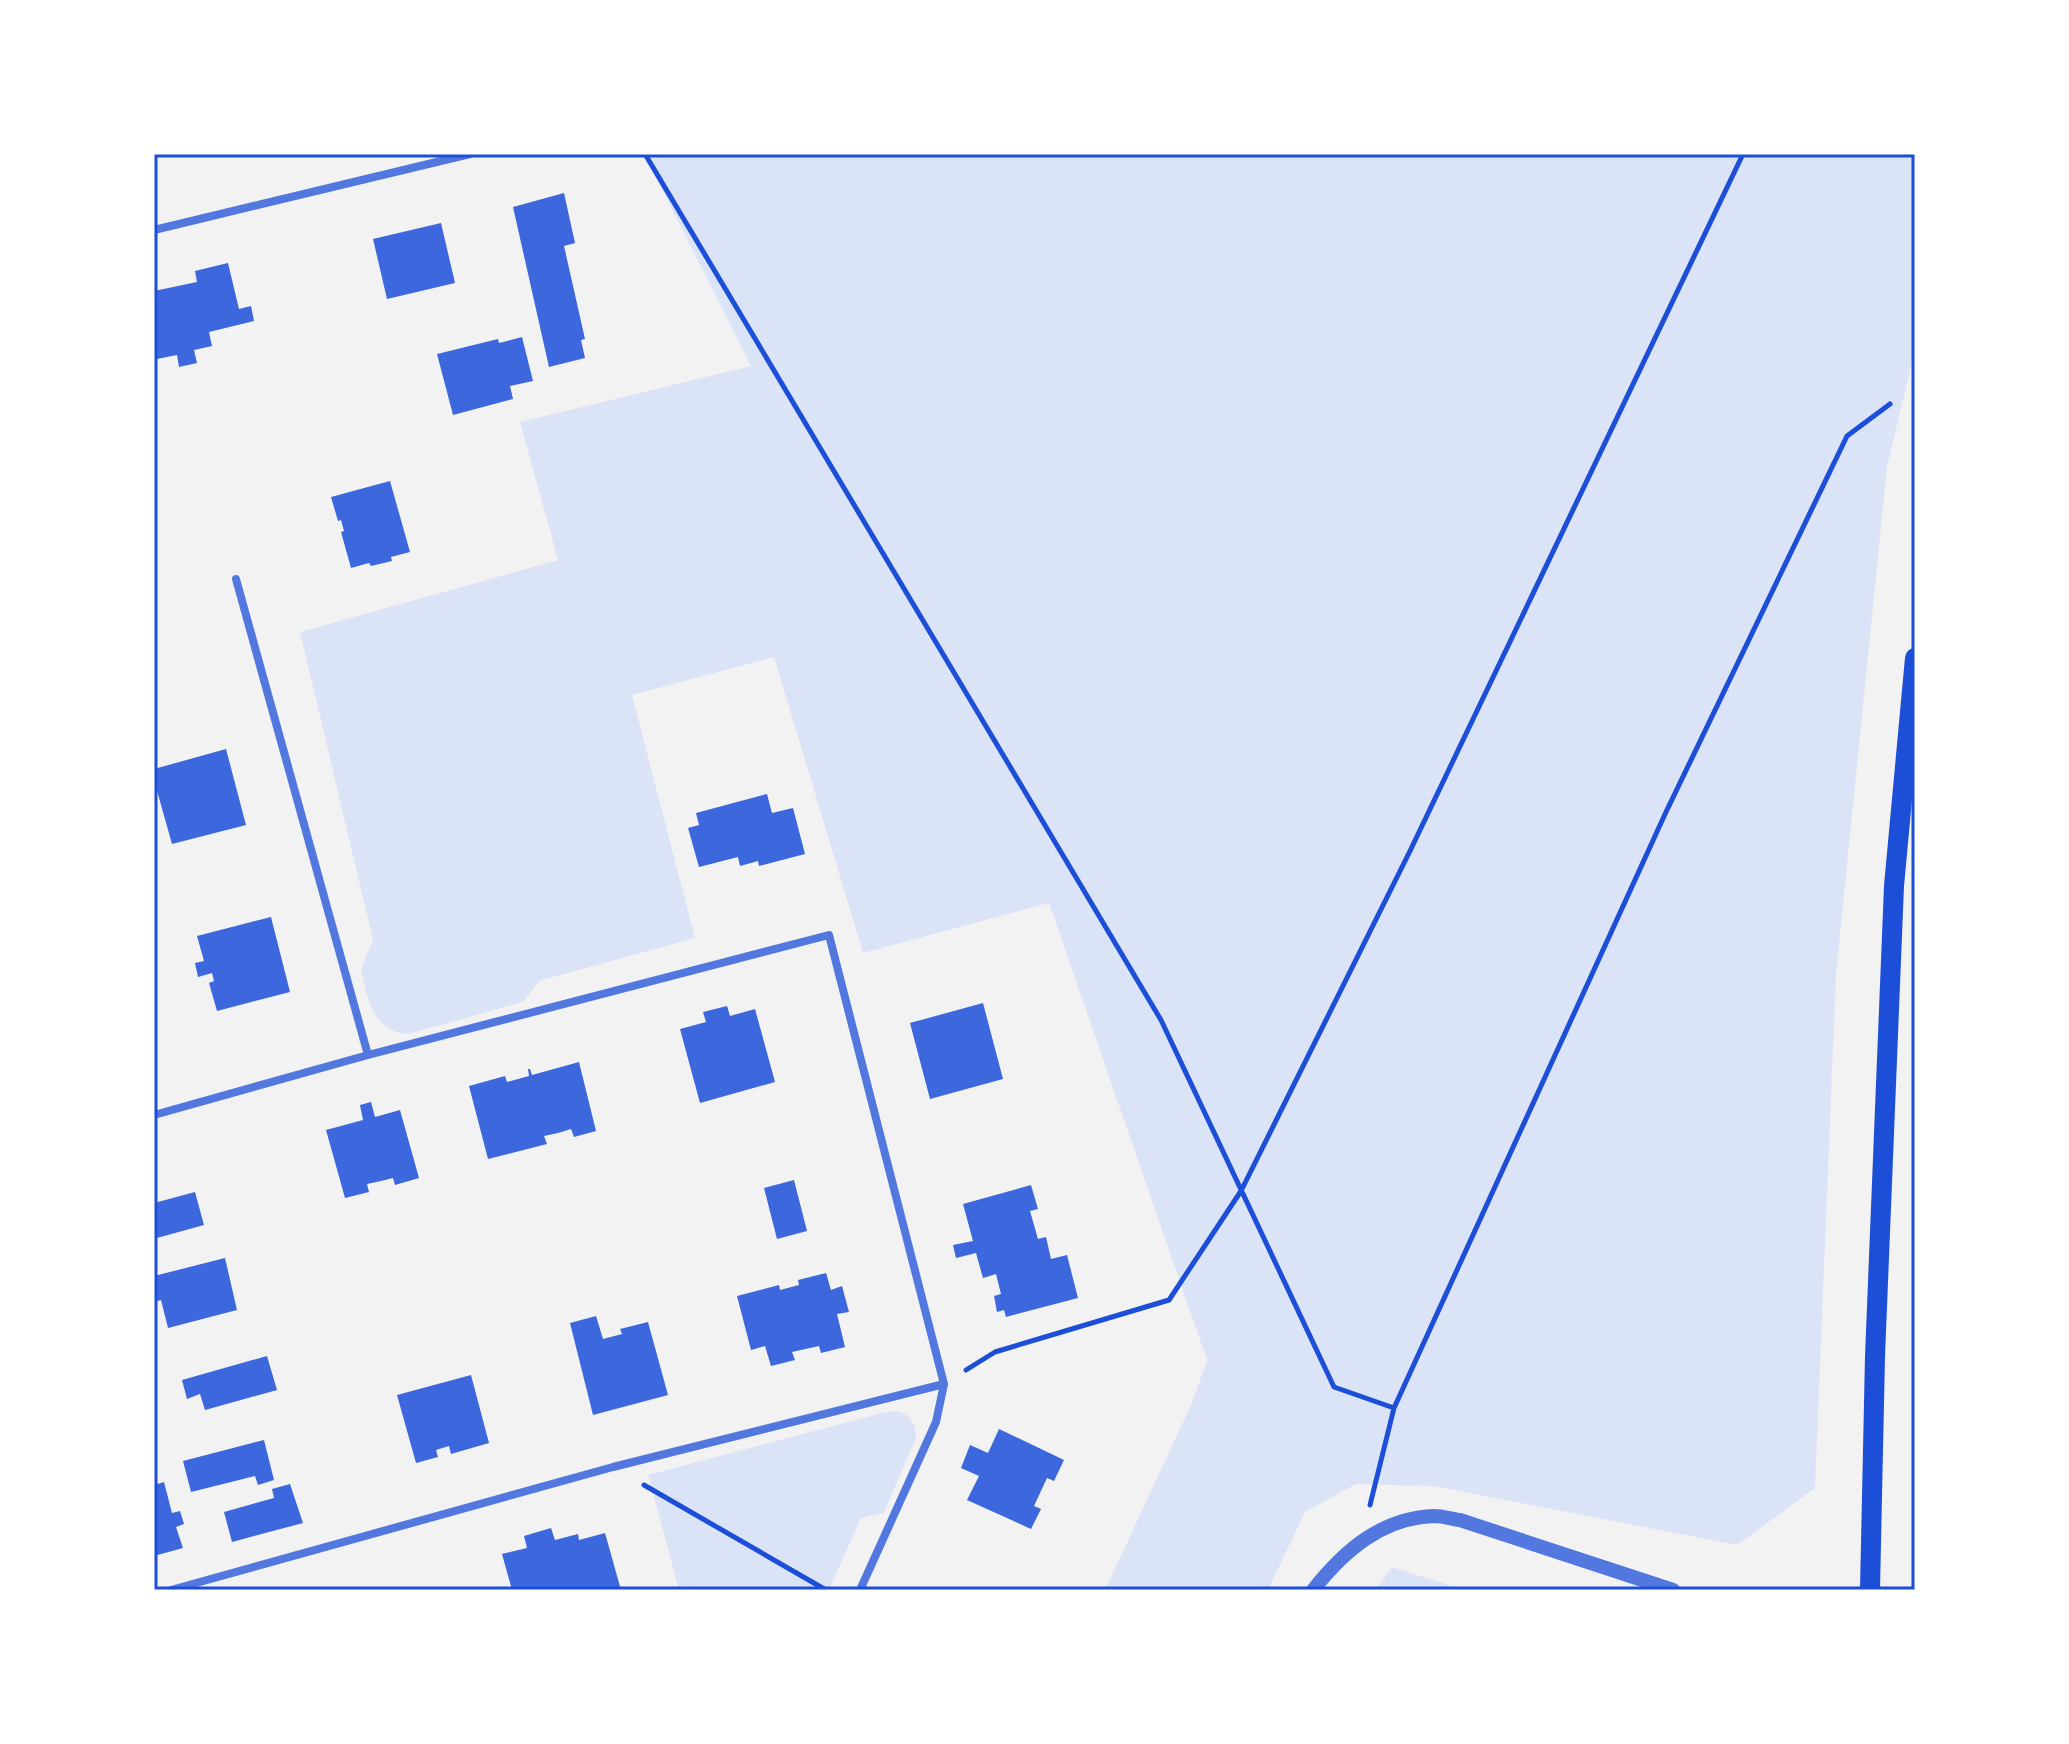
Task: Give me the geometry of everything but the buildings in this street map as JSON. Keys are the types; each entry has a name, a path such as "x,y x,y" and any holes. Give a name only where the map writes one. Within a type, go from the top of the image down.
{"main road":[{"path":"1870,1590 1876,1340 1894,886 1915,658"}],"street":[{"path":"154,230 470,154"},
{"path":"236,579 368,1055"},
{"path":"154,1115 368,1055 829,935 944,1384 936,1422 860,1590"},
{"path":"171,1590 613,1467 944,1384"},
{"path":"1313,1590 1333,1564 1362,1541 1390,1525 1436,1516 1460,1520 1673,1590"}],"path":[{"path":"645,154 1161,1020 1334,1387 1394,1408"},
{"path":"944,1384 995,1352 1169,1300 1241,1191 1410,851 1743,154"},
{"path":"1362,1541 1394,1408 1666,812 1847,436 1890,404"},
{"path":"613,1467 826,1590"}],"shaded area":[{"path":"644,154 1915,154 1915,349 1887,467 1836,975 1815,1488 1737,1545 1433,1486 1356,1484 1305,1512 1268,1590 1105,1590 1192,1403 1207,1360 1049,903 863,953 774,657 632,695 695,938 539,981 523,1002 408,1034 390,1029 379,1020 362,974 373,940 300,632 558,560 520,422 751,366"},
{"path":"895,1411 912,1420 916,1438 884,1513 861,1518 829,1590 679,1590 648,1475"},
{"path":"1392,1567 1464,1590 1376,1590"}]}
